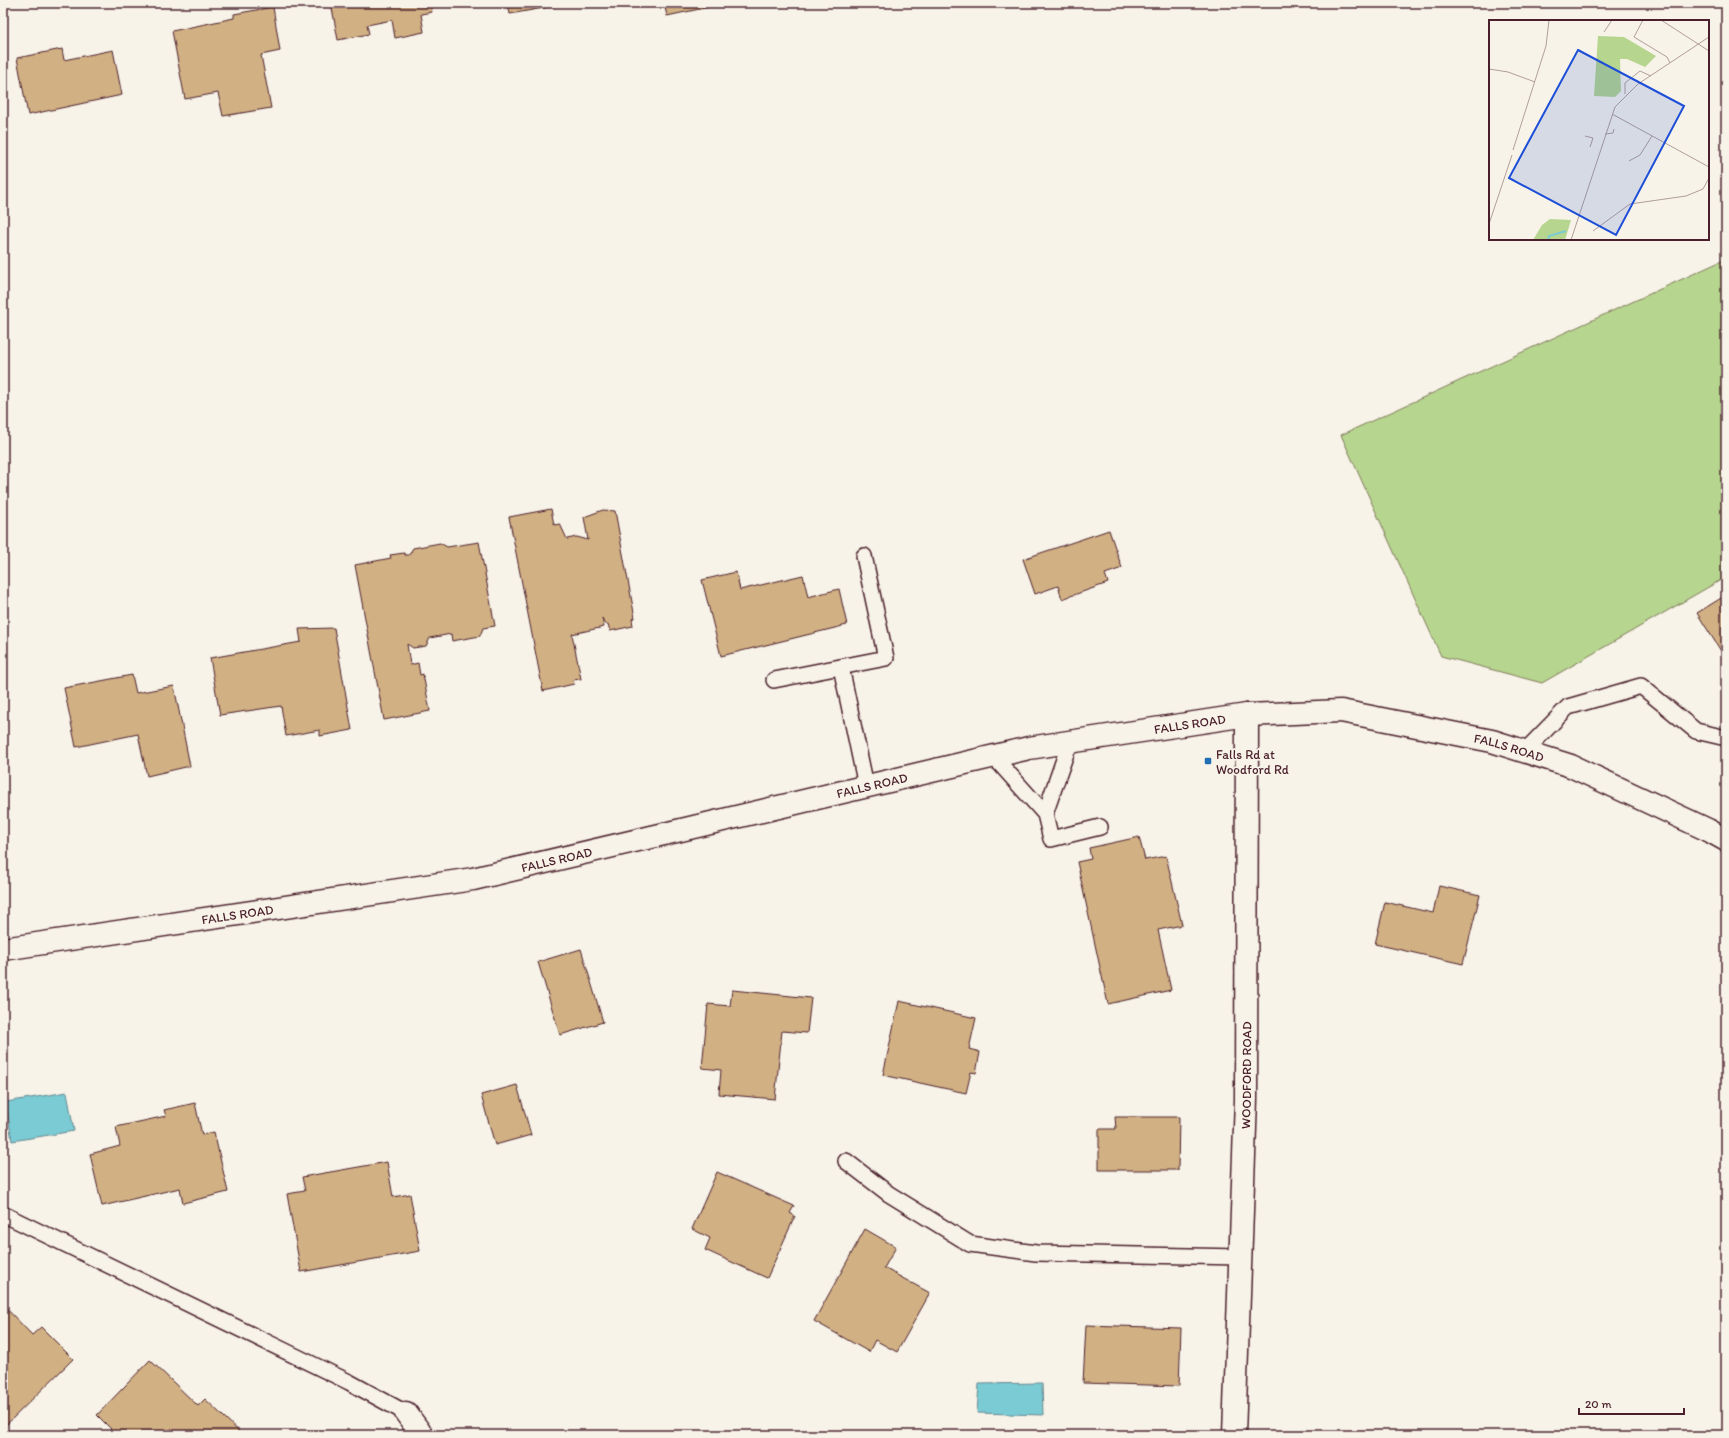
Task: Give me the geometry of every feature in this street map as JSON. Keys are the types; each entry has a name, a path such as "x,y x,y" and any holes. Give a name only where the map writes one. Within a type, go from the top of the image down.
{"main road":[{"name":"FALLS ROAD","path":"3,949 473,879 1029,748 1247,714 1341,711 1492,741 1571,766 1708,830 1726,840"},
{"name":"WOODFORD ROAD","path":"1234,1435 1246,1099 1247,714"},
{"path":"406,1413 422,1435"}],"lane":[{"path":"774,680 886,658 864,556"},
{"path":"842,667 866,786"},
{"path":"1525,751 1568,707 1640,686 1696,731 1726,738"},
{"path":"1045,814 1070,742"},
{"path":"994,756 1045,814 1051,839 1100,827"},
{"path":"846,1161 889,1194 970,1244 1036,1253 1240,1257"},
{"path":"3,1214 348,1382 406,1413"}],"green space":[{"path":"1726,259 1726,577 1542,683 1441,656 1341,435"}],"water":[{"path":"67,1092 74,1131 12,1141 6,1102"},
{"path":"1042,1383 1043,1415 977,1413 979,1384"}],"building":[{"path":"331,3 430,3 432,12 421,14 424,32 395,38 392,20 367,25 369,34 338,40"},
{"path":"508,3 566,3 566,4 510,14"},
{"path":"664,3 708,3 709,7 667,16"},
{"path":"273,7 280,51 261,55 271,108 223,116 218,93 185,99 172,31 234,18 234,14"},
{"path":"62,49 64,60 113,50 122,95 28,115 17,58"},
{"path":"551,509 554,525 560,524 567,539 577,537 588,540 584,517 603,510 615,511 635,618 632,619 633,626 610,631 608,624 605,624 602,618 604,627 572,634 581,679 573,680 574,684 543,691 509,517"},
{"path":"1109,530 1122,568 1105,574 1108,583 1062,599 1058,586 1035,594 1023,559"},
{"path":"479,542 495,626 483,628 480,636 452,641 451,634 430,638 426,646 413,648 407,644 410,665 418,663 420,675 423,674 430,711 384,720 355,565 391,558 390,555 404,553 405,555 409,555 413,548 440,543 447,547"},
{"path":"736,572 740,590 803,575 808,597 839,589 847,625 721,656 702,580"},
{"path":"1726,595 1726,659 1697,613"},
{"path":"334,628 352,730 320,736 320,730 286,736 281,706 220,715 210,658 301,642 299,629"},
{"path":"132,675 136,693 174,686 190,766 147,776 138,734 76,747 64,688"},
{"path":"1139,837 1145,860 1166,856 1182,925 1158,930 1171,990 1108,1004 1077,862 1091,859 1089,848"},
{"path":"1439,886 1480,895 1463,964 1375,944 1385,902 1433,913"},
{"path":"581,949 603,1022 560,1035 538,962"},
{"path":"732,990 811,998 807,1033 782,1031 775,1099 719,1094 721,1070 702,1068 708,1004 730,1006"},
{"path":"899,1001 976,1018 969,1049 980,1052 976,1073 971,1072 966,1093 883,1075"},
{"path":"517,1085 531,1135 495,1145 481,1095"},
{"path":"195,1103 202,1135 214,1132 228,1192 183,1203 180,1188 102,1206 90,1154 120,1146 116,1127 166,1116 164,1110"},
{"path":"1115,1117 1179,1117 1178,1170 1099,1170 1099,1129 1116,1129"},
{"path":"387,1162 393,1197 410,1194 420,1251 301,1272 287,1194 305,1191 302,1177"},
{"path":"717,1172 794,1206 790,1213 795,1216 767,1278 705,1250 710,1238 692,1229"},
{"path":"865,1229 896,1247 884,1268 930,1293 897,1352 875,1340 869,1352 814,1321"},
{"path":"3,1305 32,1335 41,1327 73,1359 3,1428"},
{"path":"1086,1325 1181,1328 1179,1386 1083,1383"},
{"path":"150,1360 198,1406 205,1399 243,1435 105,1435 111,1429 97,1415"}],"place":[{"name":"Falls Rd at Woodford Rd","path":"1208,761"}]}
